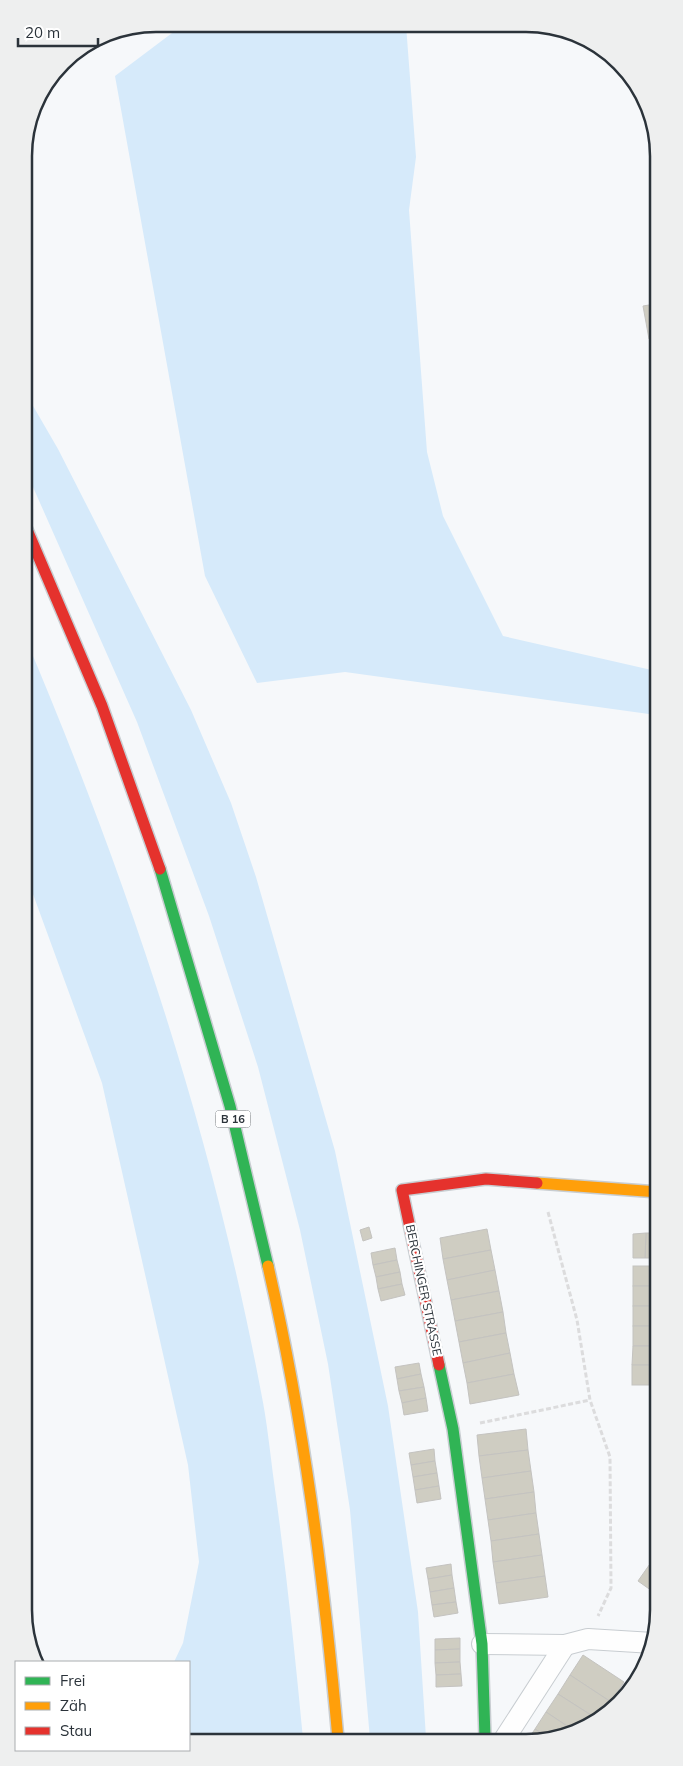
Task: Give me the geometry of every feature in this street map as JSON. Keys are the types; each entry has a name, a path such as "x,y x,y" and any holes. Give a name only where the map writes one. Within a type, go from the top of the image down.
{"main road":[{"name":"B 16","path":"33,542 61,602 122,759 178,922 231,1108 272,1280 311,1489 334,1677 338,1734"},
{"name":"BERCHINGER STRASSE","path":"485,1734 482,1644 453,1429 402,1190 486,1179 650,1191"}],"street":[{"path":"482,1644 565,1645 588,1640 646,1643"},
{"path":"508,1734 565,1645"}],"path":[{"path":"548,1184 547,1218 577,1320 590,1400 610,1457 611,1588 588,1640"},
{"path":"453,1429 590,1400"}],"shaded area":[{"path":"407,32 416,157 409,210 427,452 443,516 503,636 650,670 650,714 345,672 257,683 205,576 115,76 172,33"},
{"path":"33,406 58,449 191,710 231,803 256,877 335,1151 388,1406 418,1612 426,1734 370,1734 350,1510 328,1364 300,1230 258,1067 209,916 137,722 33,487"},
{"path":"33,656 63,729 132,914 192,1103 218,1199 241,1295 265,1414 286,1578 302,1734 190,1734 190,1661 174,1661 183,1643 199,1562 188,1465 102,1083 32,893"}],"building":[{"path":"650,305 649,339 643,306"},
{"path":"369,1227 372,1238 363,1241 360,1230"},
{"path":"487,1229 491,1250 443,1259 440,1238"},
{"path":"646,1233 650,1233 650,1258 645,1258"},
{"path":"646,1233 645,1258 633,1258 633,1234"},
{"path":"395,1248 397,1260 373,1265 371,1253"},
{"path":"491,1250 495,1270 447,1280 443,1259"},
{"path":"397,1260 400,1272 376,1277 373,1265"},
{"path":"633,1266 650,1266 650,1286 633,1286"},
{"path":"495,1270 499,1291 451,1300 447,1280"},
{"path":"400,1272 402,1284 378,1289 376,1277"},
{"path":"402,1284 405,1295 381,1301 378,1289"},
{"path":"633,1286 650,1286 650,1306 633,1306"},
{"path":"499,1291 503,1312 455,1321 451,1300"},
{"path":"633,1306 650,1306 650,1326 633,1326"},
{"path":"503,1312 506,1333 459,1342 455,1321"},
{"path":"633,1326 650,1326 650,1346 633,1346"},
{"path":"506,1333 510,1353 463,1363 459,1342"},
{"path":"633,1346 650,1346 650,1365 632,1365"},
{"path":"510,1353 514,1374 467,1383 463,1363"},
{"path":"419,1363 421,1374 397,1379 395,1367"},
{"path":"632,1365 650,1365 650,1385 632,1385"},
{"path":"421,1374 424,1387 399,1391 397,1379"},
{"path":"514,1374 519,1395 470,1404 467,1383"},
{"path":"424,1387 426,1398 402,1403 399,1391"},
{"path":"426,1398 428,1411 404,1415 402,1403"},
{"path":"526,1429 528,1450 479,1456 477,1435"},
{"path":"434,1449 435,1461 411,1465 409,1453"},
{"path":"528,1450 531,1471 482,1478 479,1456"},
{"path":"435,1461 437,1473 413,1477 411,1465"},
{"path":"531,1471 534,1492 485,1499 482,1478"},
{"path":"437,1473 439,1486 415,1490 413,1477"},
{"path":"439,1486 441,1499 417,1503 415,1490"},
{"path":"534,1492 536,1513 488,1520 485,1499"},
{"path":"536,1513 539,1534 491,1541 488,1520"},
{"path":"539,1534 542,1555 493,1562 491,1541"},
{"path":"542,1555 545,1576 496,1583 493,1562"},
{"path":"451,1564 452,1575 428,1579 426,1568"},
{"path":"650,1564 650,1590 638,1581"},
{"path":"452,1575 454,1588 430,1592 428,1579"},
{"path":"545,1576 548,1597 499,1604 496,1583"},
{"path":"454,1588 456,1602 432,1605 430,1592"},
{"path":"456,1602 458,1613 434,1617 432,1605"},
{"path":"460,1638 460,1649 435,1650 435,1639"},
{"path":"460,1649 460,1662 435,1663 435,1650"},
{"path":"583,1655 624,1682 610,1701 570,1675"},
{"path":"460,1662 461,1674 436,1675 435,1663"},
{"path":"461,1674 462,1686 436,1687 436,1675"},
{"path":"570,1675 610,1701 591,1715 558,1694"},
{"path":"558,1694 591,1715 567,1726 546,1712"},
{"path":"546,1712 567,1726 540,1732 535,1729"},
{"path":"535,1729 540,1732 532,1733"}],"traffic: fast":[{"path":"160,869 230,1106 268,1266"},
{"path":"439,1365 453,1429 482,1644 485,1734"}],"traffic: slow":[{"path":"537,1183 650,1191"},
{"path":"268,1266 292,1383 311,1501 337,1734"}],"traffic: jam":[{"path":"33,543 102,706 160,869"},
{"path":"439,1365 402,1190 486,1179 537,1183"}]}
